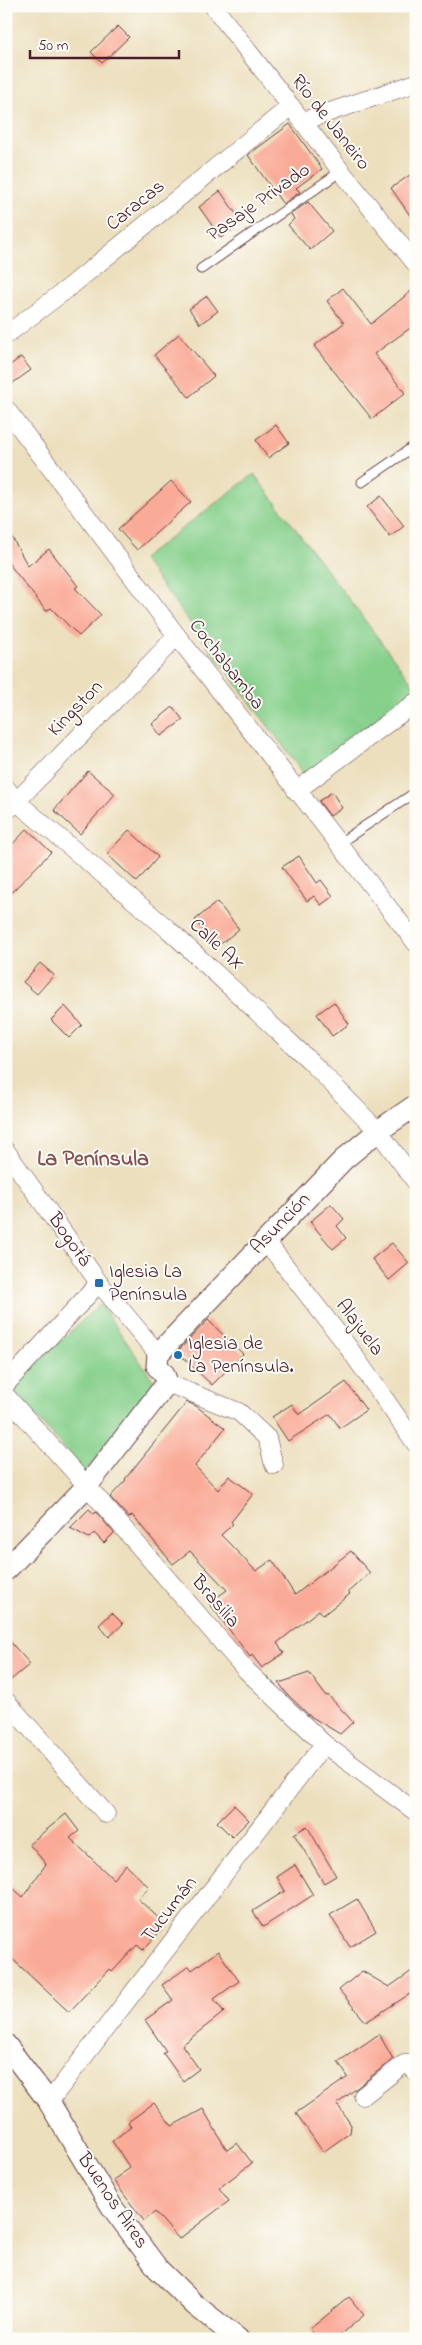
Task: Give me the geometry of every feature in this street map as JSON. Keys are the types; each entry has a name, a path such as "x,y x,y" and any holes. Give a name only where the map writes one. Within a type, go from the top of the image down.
{"street":[{"name":"Río de Janeiro","path":"213,6 416,264"},
{"path":"303,121 416,83"},
{"name":"Caracas","path":"6,335 67,290 291,106"},
{"name":"Cochabamba","path":"6,409 296,791 416,943"},
{"name":"Kingston","path":"10,801 177,636"},
{"path":"296,791 416,702"},
{"name":"Calle AX","path":"10,801 169,930 310,1061 378,1130 416,1182"},
{"name":"Asunción","path":"158,1354 342,1160 378,1130 416,1105"},
{"name":"Bogotá","path":"6,1151 99,1282 158,1354 157,1366 164,1374 167,1383"},
{"name":"Alajuela","path":"265,1240 346,1344 416,1444"},
{"path":"6,1384 99,1282"},
{"path":"6,1570 87,1486 167,1383 239,1412 267,1438 274,1465"},
{"name":"Brasilia","path":"6,1396 87,1486 246,1670 324,1744 416,1812"},
{"path":"6,1701 106,1814"},
{"name":"Tucumán","path":"49,2102 324,1744"},
{"name":"Buenos Aires","path":"6,2045 49,2102 112,2207 158,2269 195,2305 238,2339"},
{"path":"363,2096 404,2064 409,2064 416,2072"}],"lane":[{"name":"Pasaje Privado","path":"201,269 341,171"},
{"path":"362,482 416,445"},
{"path":"338,844 416,792"}],"green space":[{"path":"254,474 416,688 416,691 305,775 142,559"},
{"path":"100,1304 158,1387 85,1472 10,1388"}],"building":[{"path":"118,26 129,37 102,63 91,52"},
{"path":"290,124 322,169 296,188 300,192 283,204 248,155"},
{"path":"416,171 416,224 391,188"},
{"path":"220,191 242,222 221,238 199,207"},
{"path":"308,202 332,231 310,250 288,225 294,219 291,214"},
{"path":"416,287 416,324 374,354 405,393 372,419 314,346 344,323 327,301 343,288 371,324"},
{"path":"207,296 218,311 200,324 189,309"},
{"path":"179,334 214,376 189,397 154,355"},
{"path":"21,357 31,370 6,388 6,368"},
{"path":"276,425 289,443 268,458 256,440"},
{"path":"171,481 191,502 137,550 118,529"},
{"path":"381,496 404,526 390,537 367,507"},
{"path":"6,527 28,566 49,549 78,586 75,588 101,615 79,636 51,608 46,611 6,560"},
{"path":"173,707 183,720 161,736 152,724"},
{"path":"88,771 115,794 80,834 54,810"},
{"path":"332,792 342,808 330,816 319,801"},
{"path":"27,829 51,852 6,898 6,851"},
{"path":"129,830 158,857 137,882 107,854"},
{"path":"299,856 317,883 321,880 333,896 321,905 314,896 307,901 282,867"},
{"path":"217,902 239,929 217,947 195,920"},
{"path":"40,963 54,975 37,994 23,982"},
{"path":"334,1002 349,1024 332,1036 317,1014"},
{"path":"65,1006 82,1025 69,1038 51,1020"},
{"path":"331,1204 344,1219 337,1226 346,1238 333,1249 310,1222"},
{"path":"392,1243 409,1263 389,1280 372,1259"},
{"path":"208,1320 243,1354 212,1385 177,1352"},
{"path":"346,1382 366,1410 340,1428 330,1414 288,1441 272,1417 292,1404 299,1415"},
{"path":"187,1402 196,1406 225,1428 195,1466 218,1490 229,1476 253,1494 231,1522 233,1524 221,1535 256,1571 272,1560 295,1595 351,1551 370,1573 348,1592 350,1594 323,1615 319,1610 277,1643 284,1653 262,1668 252,1655 250,1657 209,1603 227,1590 190,1551 173,1564 132,1515 129,1518 110,1497 126,1480"},
{"path":"89,1509 94,1514 96,1512 114,1533 104,1543 94,1533 89,1538 70,1528"},
{"path":"112,1613 123,1624 109,1637 99,1625"},
{"path":"6,1637 30,1664 6,1684"},
{"path":"309,1673 326,1696 328,1695 353,1722 340,1734 310,1716 287,1694 279,1683"},
{"path":"234,1805 249,1820 232,1837 217,1822"},
{"path":"66,1814 79,1831 70,1838 113,1879 126,1865 149,1887 138,1899 166,1925 143,1950 137,1945 112,1972 109,1969 69,2012 6,1953 6,1882 23,1897 46,1864 29,1844"},
{"path":"307,1826 336,1876 324,1883 294,1834"},
{"path":"295,1865 313,1895 263,1927 253,1911 285,1891 277,1877"},
{"path":"357,1899 376,1931 350,1947 330,1915"},
{"path":"218,1951 239,1981 214,1999 224,2012 182,2045 199,2069 183,2081 163,2053 166,2051 145,2020 173,2000 162,1985 189,1966 192,1970"},
{"path":"416,1968 416,1990 366,2022 339,1990 362,1971 389,1987"},
{"path":"379,2034 393,2059 337,2104 351,2125 350,2133 323,2152 296,2113 348,2077 338,2062"},
{"path":"154,2103 172,2126 203,2109 227,2150 237,2143 252,2163 219,2188 229,2201 179,2239 155,2212 144,2221 113,2180 130,2168 112,2141 131,2127 128,2122"},
{"path":"349,2297 364,2315 336,2339 318,2339 310,2329"}],"place":[{"name":"Iglesia La Península","path":"99,1283"},
{"name":"Iglesia de La Península.","path":"178,1355"}],"district":[{"name":"La Península","path":"93,1160"}]}
